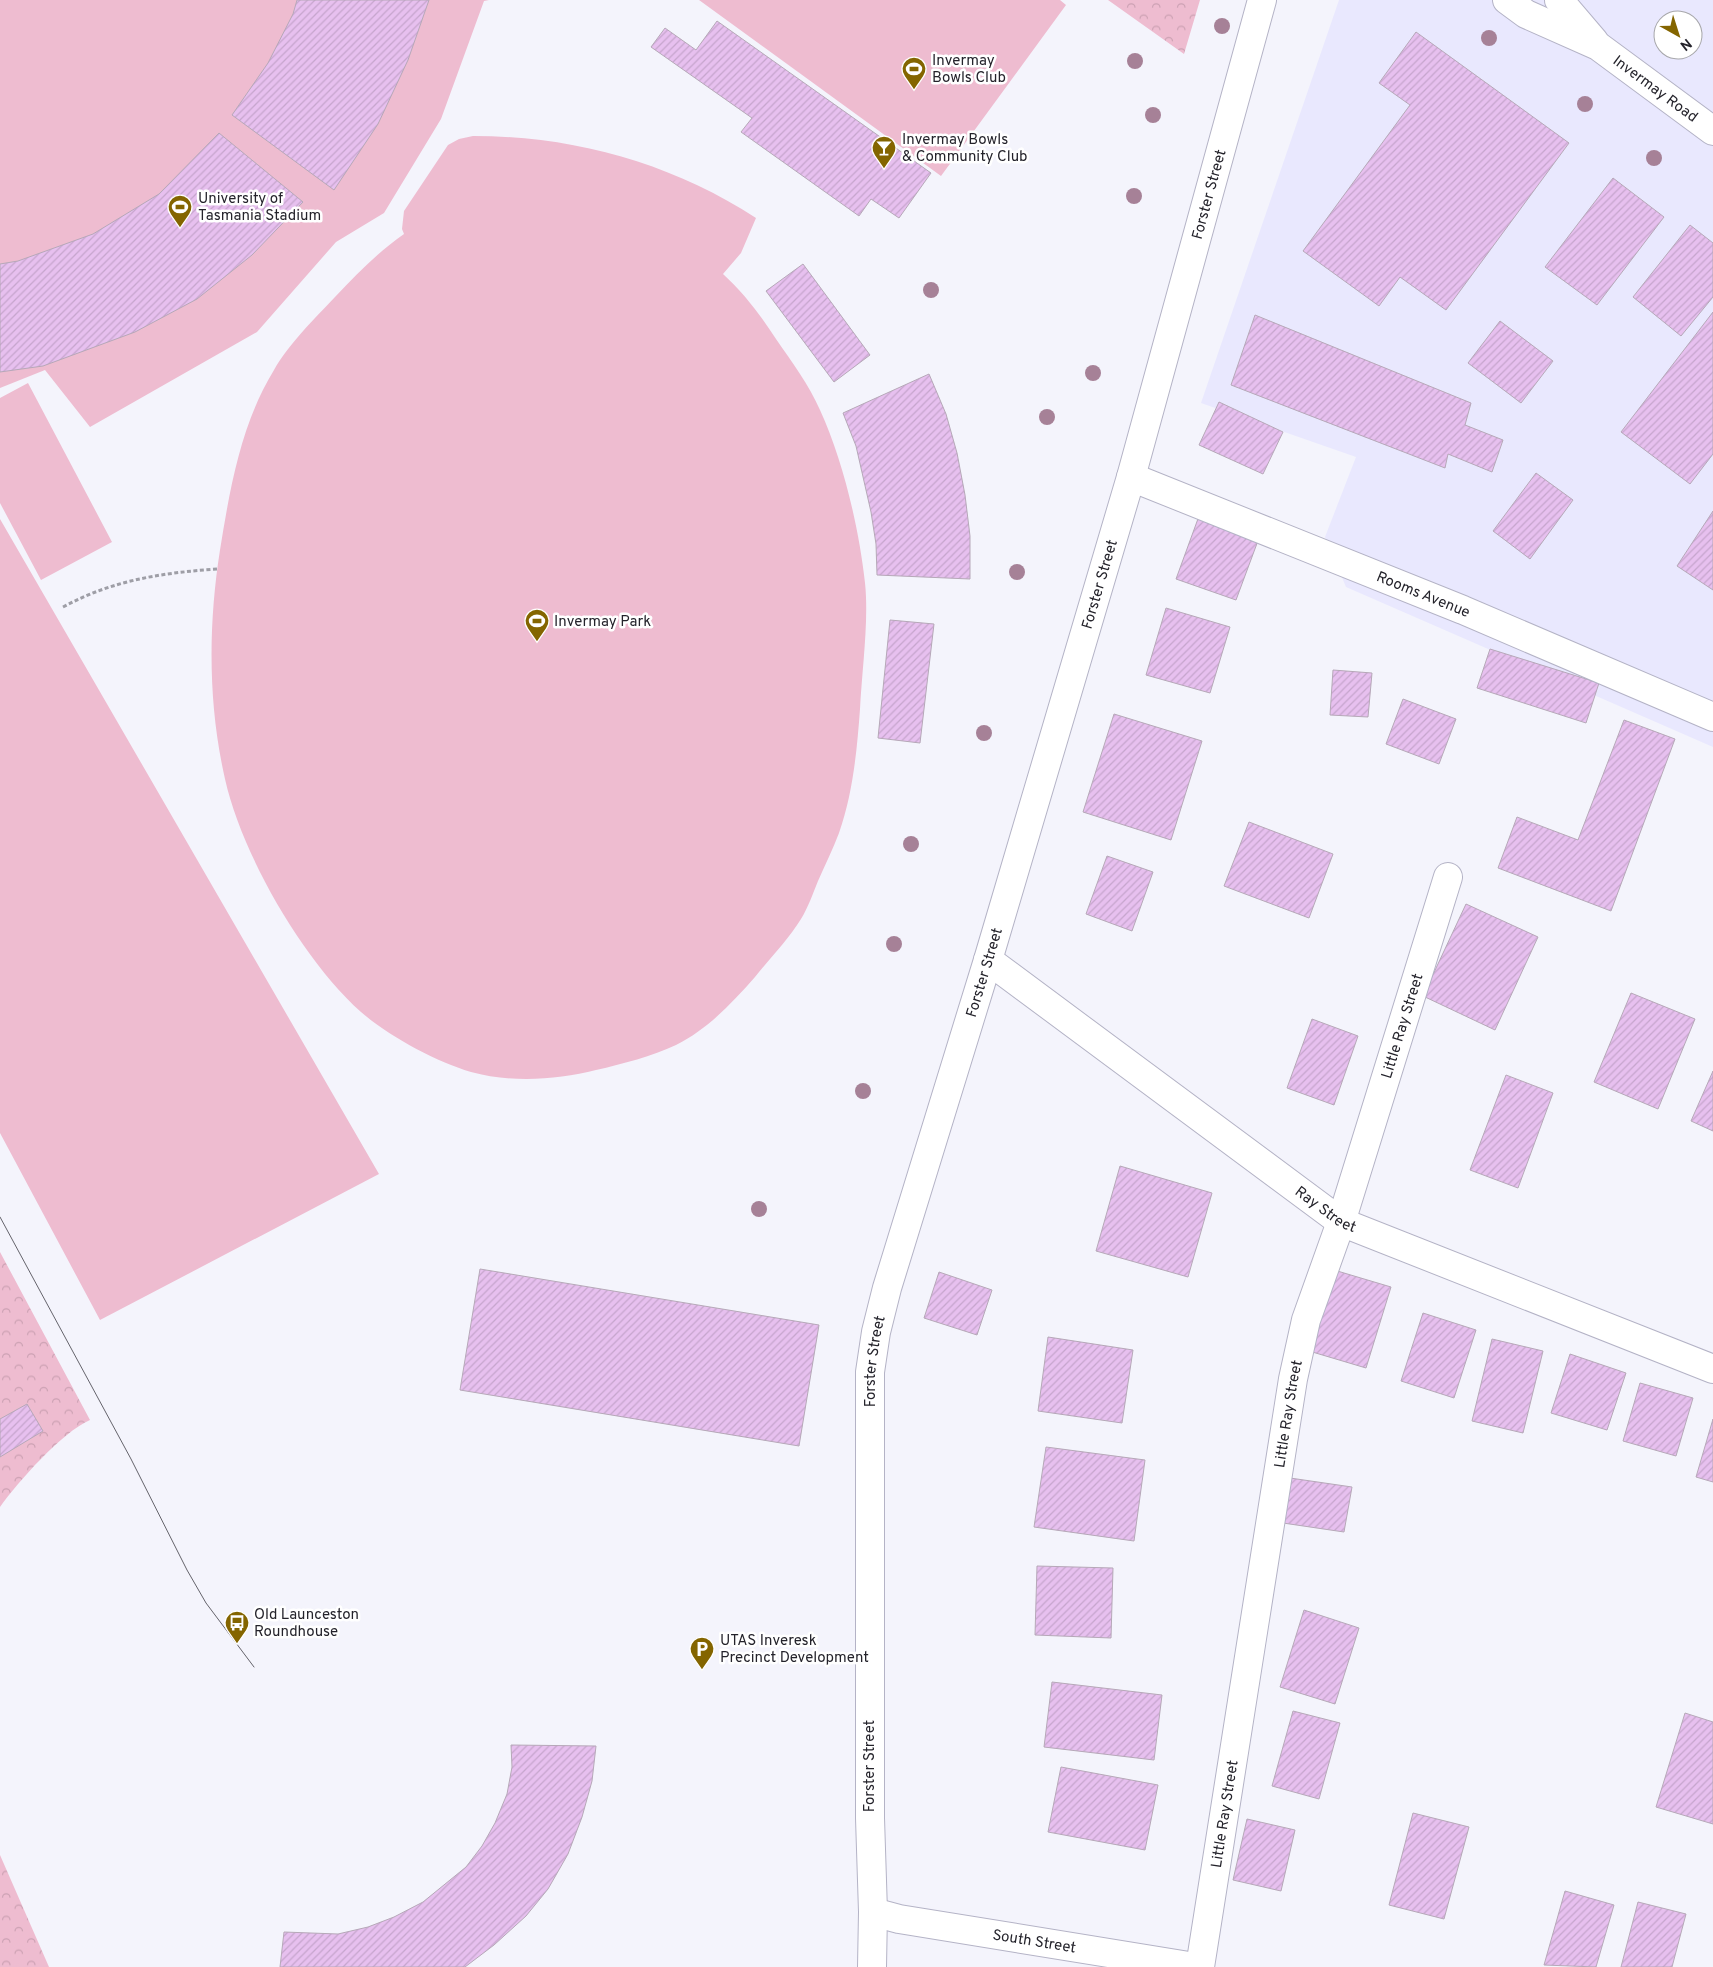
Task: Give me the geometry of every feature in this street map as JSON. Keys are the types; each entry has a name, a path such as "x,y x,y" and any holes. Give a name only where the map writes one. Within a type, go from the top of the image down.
{"street":[{"name":"Forster Street","path":"872,1967 870,1372 876,1332 887,1288 988,960 1131,476 1262,0"},
{"name":"Invermay Road","path":"1506,0 1526,14 1598,46 1713,132"},
{"name":"Invermay Road","path":"1559,0 1598,46"},
{"name":"Rooms Avenue","path":"1131,476 1463,610 1713,717"},
{"name":"Little Ray Street","path":"1200,1967 1293,1379 1306,1320 1341,1222 1448,877"},
{"name":"Ray Street","path":"988,960 1341,1222 1713,1369"},
{"name":"South Street","path":"872,1912 899,1919 1195,1967"}],"path":[{"path":"62,607 107,588 143,577 217,569"}],"shaded area":[{"path":"1339,0 1713,0 1713,747 1346,587 1325,537 1356,457 1201,403"}],"green space":[{"name":"University of Tasmania Stadium","path":"0,0 489,0 484,1 441,119 384,213 336,242 257,332 90,427 45,370 0,388"},
{"name":"Invermay Bowls Club","path":"699,0 1060,0 1066,5 941,176"},
{"path":"1108,0 1200,0 1184,54"},
{"name":"Invermay Park","path":"473,136 511,137 548,141 585,147 620,156 690,182 756,218 741,253 723,274 745,297 764,322 800,374 820,410 836,450 849,495 859,540 865,583 865,645 851,787 844,818 832,851 796,927 755,977 719,1015 688,1039 667,1049 627,1062 550,1078 502,1078 471,1072 443,1062 385,1030 361,1012 339,990 297,935 260,872 245,840 233,809 225,779 215,722 212,636 216,579 228,503 238,457 253,412 280,361 294,341 351,280 385,248 404,234 402,229 404,211 448,145 459,139"},
{"path":"28,383 112,542 41,580 0,503 0,398"},
{"path":"0,519 379,1174 100,1320 0,1133"},
{"path":"0,1252 90,1420 79,1426 54,1446 0,1507"},
{"path":"0,1855 49,1967 0,1967"}],"building":[{"path":"297,0 429,0 408,60 378,124 334,190 232,115 268,63 293,14"},
{"path":"717,21 931,173 899,218 871,199 859,216 741,132 752,118 651,47 665,28 696,50"},
{"path":"1416,32 1569,143 1446,310 1400,277 1379,306 1303,251 1410,105 1379,83"},
{"path":"219,133 303,202 252,255 197,299 135,332 43,366 0,372 0,264 18,261 93,234 159,194"},
{"path":"1613,178 1664,217 1597,305 1545,267"},
{"path":"1690,225 1713,243 1713,297 1681,336 1633,297"},
{"path":"803,264 870,355 834,382 766,291"},
{"path":"1713,312 1713,454 1690,484 1621,432"},
{"path":"1255,315 1471,403 1465,425 1503,440 1492,472 1448,454 1445,468 1231,385"},
{"path":"1500,321 1553,361 1521,403 1468,363"},
{"path":"929,374 946,414 957,453 970,536 970,579 877,575 876,544 871,512 856,446 843,413"},
{"path":"1219,402 1283,432 1263,474 1199,445"},
{"path":"1536,473 1573,500 1530,559 1493,531"},
{"path":"1713,511 1713,590 1677,566"},
{"path":"1199,516 1259,538 1236,600 1176,579"},
{"path":"1166,608 1230,627 1210,693 1146,675"},
{"path":"890,620 934,624 920,743 878,738"},
{"path":"1490,649 1599,683 1586,723 1477,688"},
{"path":"1333,670 1372,673 1368,717 1330,715"},
{"path":"1403,699 1456,719 1439,764 1386,744"},
{"path":"1114,714 1202,741 1171,840 1083,812"},
{"path":"1624,720 1675,739 1611,911 1498,868 1517,817 1578,840"},
{"path":"1249,822 1333,854 1309,918 1224,886"},
{"path":"1107,856 1153,872 1132,931 1086,914"},
{"path":"1466,904 1538,937 1495,1030 1423,996"},
{"path":"1631,993 1695,1019 1658,1109 1594,1082"},
{"path":"1312,1019 1358,1036 1334,1105 1287,1088"},
{"path":"1713,1071 1713,1131 1691,1121"},
{"path":"1506,1075 1553,1093 1518,1188 1470,1170"},
{"path":"1120,1166 1212,1193 1188,1277 1096,1251"},
{"path":"480,1269 819,1325 799,1446 460,1390"},
{"path":"1334,1270 1391,1287 1366,1368 1309,1351"},
{"path":"939,1272 992,1290 977,1335 924,1318"},
{"path":"1423,1313 1476,1330 1454,1398 1401,1381"},
{"path":"1048,1337 1133,1350 1122,1423 1038,1411"},
{"path":"1492,1339 1543,1351 1523,1433 1472,1421"},
{"path":"1570,1354 1626,1373 1607,1430 1551,1413"},
{"path":"1640,1383 1693,1398 1676,1456 1623,1441"},
{"path":"27,1404 43,1431 0,1457 0,1419"},
{"path":"1713,1419 1713,1482 1696,1477"},
{"path":"1046,1447 1145,1460 1134,1541 1034,1527"},
{"path":"1290,1478 1352,1487 1344,1532 1283,1523"},
{"path":"1037,1566 1113,1568 1111,1638 1035,1635"},
{"path":"1304,1610 1359,1628 1335,1704 1280,1687"},
{"path":"1052,1682 1162,1695 1154,1760 1044,1747"},
{"path":"1293,1711 1340,1723 1319,1799 1272,1786"},
{"path":"1685,1713 1713,1722 1713,1824 1656,1807"},
{"path":"511,1745 596,1746 592,1781 582,1817 568,1854 548,1889 526,1916 494,1945 465,1967 280,1967 284,1932 338,1934 368,1927 394,1917 423,1902 466,1867 482,1846 495,1823 507,1794 512,1767"},
{"path":"1061,1767 1158,1785 1145,1850 1048,1832"},
{"path":"1413,1813 1469,1827 1444,1919 1389,1905"},
{"path":"1247,1819 1295,1830 1281,1891 1233,1880"},
{"path":"1565,1891 1614,1905 1596,1967 1544,1965"},
{"path":"1638,1902 1686,1914 1672,1967 1621,1967"}],"tram line":[{"path":"0,1217 131,1459 187,1570 206,1603 254,1667"}],"place":[{"name":"Invermay Bowls Club","path":"914,90"},
{"name":"Invermay Bowls & Community Club","path":"884,169"},
{"name":"University of Tasmania Stadium","path":"180,228"},
{"name":"Invermay Park","path":"537,642"},
{"name":"Old Launceston Roundhouse","path":"237,1644"},
{"name":"UTAS Inveresk Precinct Development","path":"702,1670"}]}
